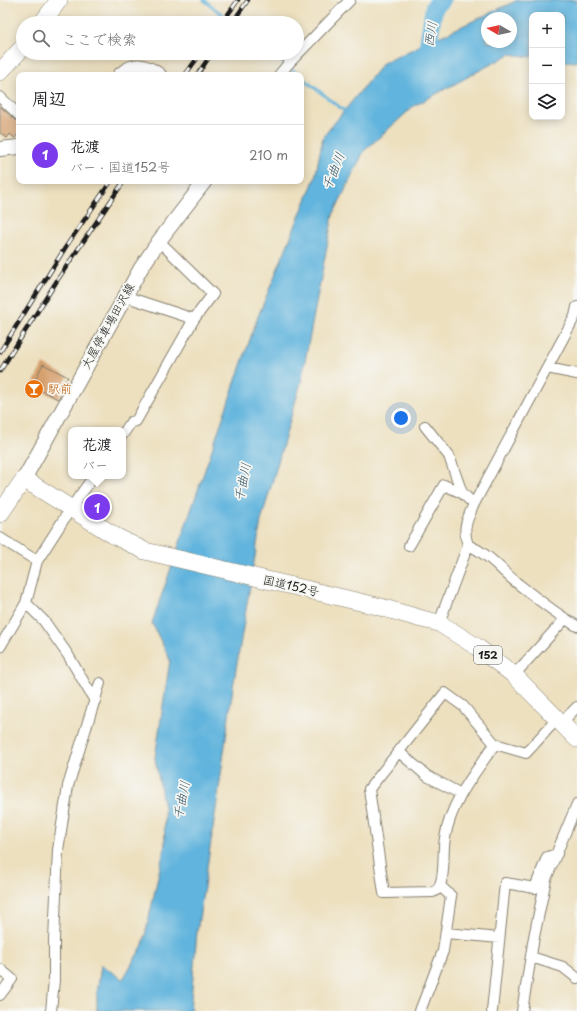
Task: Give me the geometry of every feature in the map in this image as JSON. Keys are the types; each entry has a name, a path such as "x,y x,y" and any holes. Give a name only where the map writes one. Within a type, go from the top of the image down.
{"highway":[{"path":"47,16 59,0"},
{"path":"0,72 16,55"},
{"path":"0,514 24,479"},
{"name":"国道152号","path":"24,479 115,536 145,551 377,606 422,620 439,623 477,646 514,675 577,739"}],"main road":[{"path":"124,72 127,69 138,66 150,68 155,72"},
{"path":"0,149 16,147"},
{"name":"大屋停車場田沢線","path":"24,479 124,296 159,241 202,184"}],"street":[{"path":"304,48 350,0"},
{"path":"284,69 293,60"},
{"path":"0,97 16,112"},
{"path":"126,430 131,422 136,421 194,319 213,294 159,241"},
{"path":"124,296 194,319"},
{"path":"439,623 468,545 465,537 465,525 474,504 576,313"},
{"path":"547,368 577,374"},
{"path":"425,426 449,456 462,493"},
{"path":"0,648 26,603 37,561 71,508 92,479"},
{"path":"409,546 444,485 462,493 474,504"},
{"path":"0,538 37,561"},
{"path":"468,545 481,551 516,582 565,619 577,626"},
{"path":"26,603 44,621 68,655 95,701"},
{"path":"514,675 565,619"},
{"path":"51,1011 54,980 54,940 58,850 68,786 100,683"},
{"path":"496,744 461,794 452,814 445,838 440,886 433,892 384,893 369,789 445,694 463,706 496,744 526,753 559,721 577,707"},
{"path":"399,752 427,776 461,794"},
{"path":"522,1011 546,879 577,804"},
{"path":"492,1011 505,883 535,888 548,856 556,854"},
{"path":"420,1011 443,952 451,896 440,886"},
{"path":"446,933 500,938"},
{"path":"531,957 563,967 577,978"},
{"path":"0,969 12,979 0,996"}],"water":[{"name":"千曲川","path":"518,0 577,0 577,62 565,61 565,12 529,12 529,57 510,54 414,106 364,151 333,215 301,382 261,521 233,687 197,932 190,1011 97,1011 97,995 101,965 123,979 143,945 165,845 164,808 155,758 170,660 152,623 257,319 315,178 323,137 383,63 481,17 481,48 517,48 517,12 492,12"}],"building":[{"path":"0,106 16,120 16,136 15,138 10,134 7,138 0,133"},
{"path":"43,364 68,377 64,383 67,384 58,399 32,386"}],"waterway":[{"path":"204,0 224,16"},
{"name":"西川","path":"425,65 434,7 442,0"},
{"path":"280,60 295,72"},
{"path":"304,79 347,113"}],"railway":[{"path":"227,16 238,0"},
{"path":"237,16 248,0"},
{"path":"187,72 196,60"},
{"path":"199,72 207,60"},
{"path":"0,352 65,248 109,184"},
{"path":"0,371 58,279 122,184"}],"place":[{"name":"駅前","path":"34,389"},
{"name":"花渡","path":"97,507"}]}
